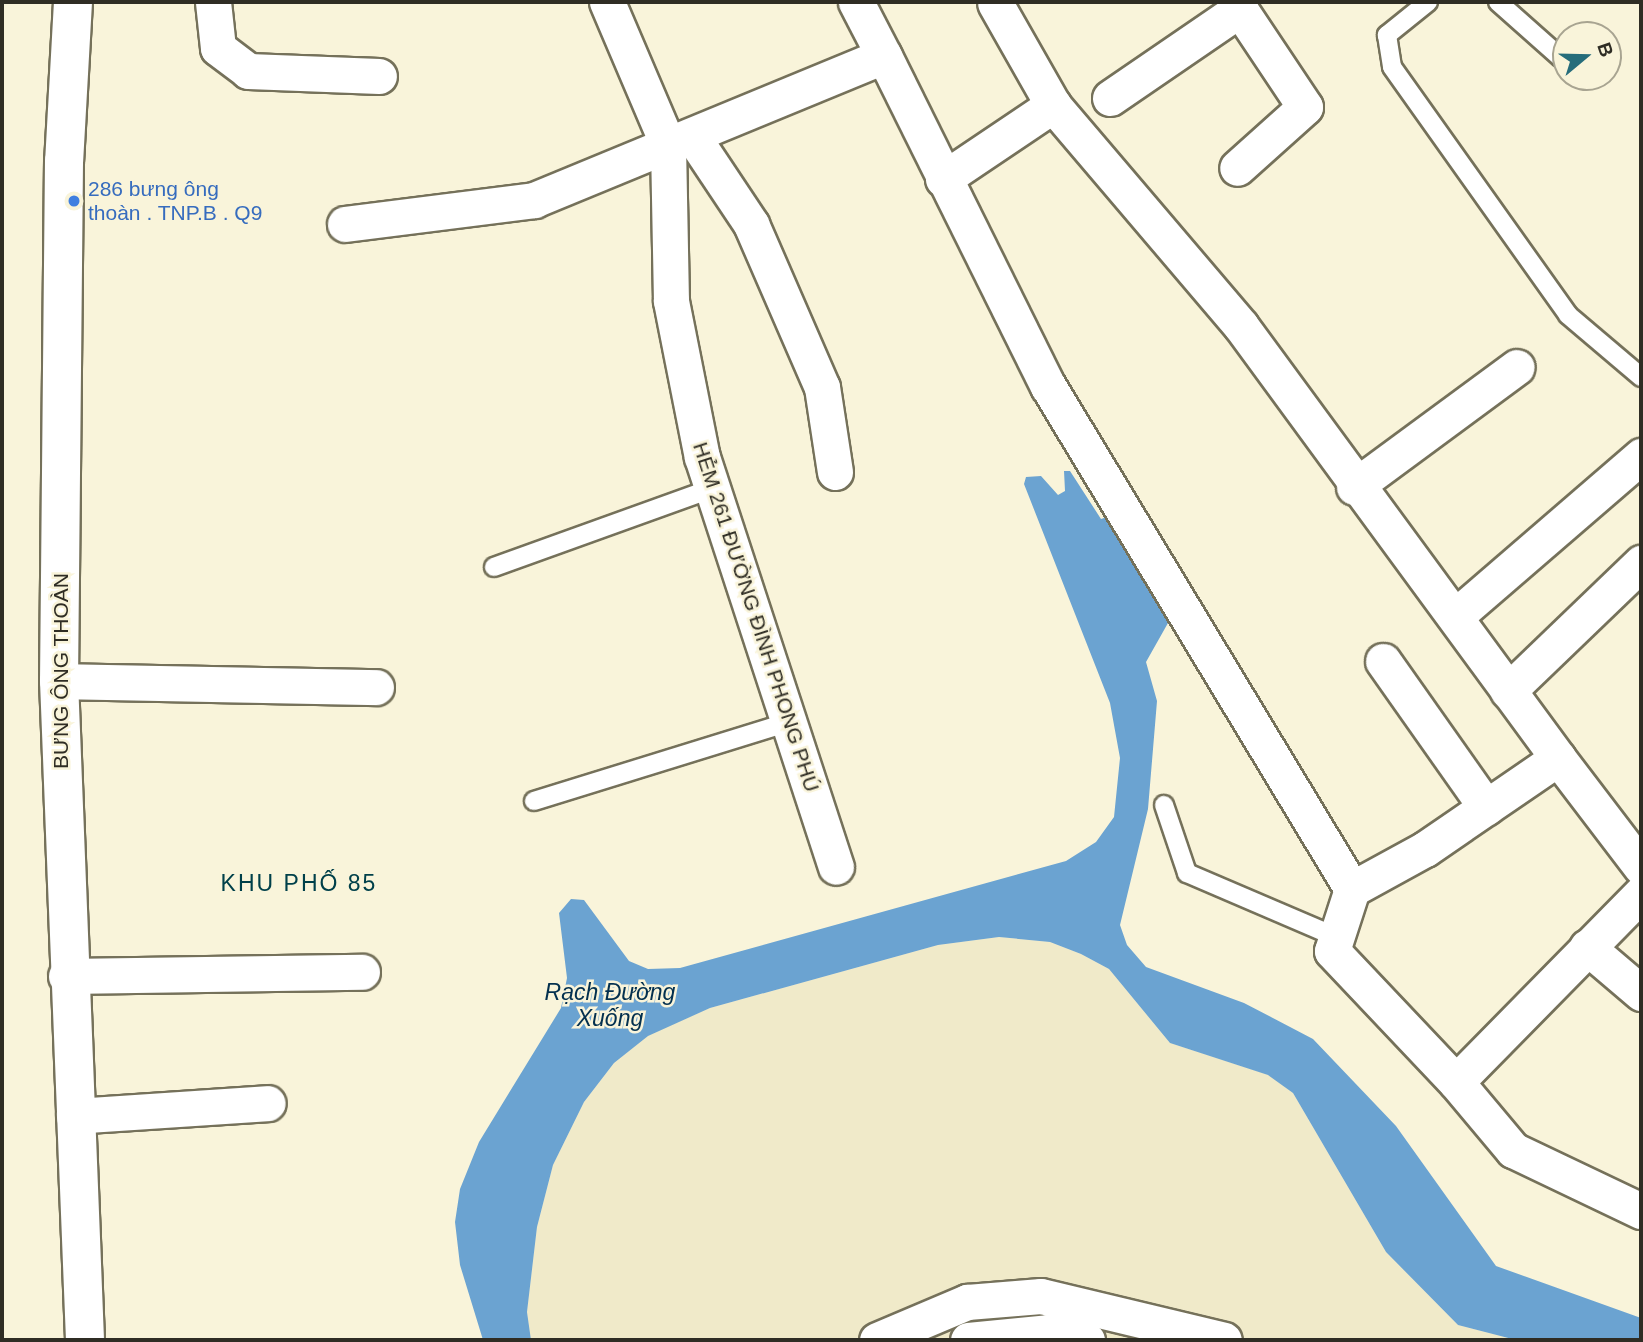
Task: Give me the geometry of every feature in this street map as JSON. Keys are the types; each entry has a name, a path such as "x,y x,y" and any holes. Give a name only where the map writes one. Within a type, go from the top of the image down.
{"street":[{"name":"BƯNG ÔNG THOÀN","path":"74,2 64,160 59,681 66,976 85,1340"},
{"path":"214,2 218,48 248,71 379,76"},
{"name":"HẺM 261 ĐƯỜNG ĐÌNH PHONG PHÚ","path":"607,2 680,141 671,301 713,488 836,867"},
{"path":"856,2 1048,386 1352,889"},
{"path":"995,3 1053,105 1241,326 1354,487 1458,614 1508,691 1641,867"},
{"path":"1110,98 1238,5 1305,107 1237,168"},
{"path":"345,224 517,205 884,56"},
{"path":"943,179 1053,105"},
{"path":"680,141 751,224 822,387 835,472"},
{"path":"1354,487 1517,367"},
{"path":"1458,614 1641,456"},
{"path":"1508,691 1641,563"},
{"path":"1383,661 1486,807"},
{"path":"59,681 376,687"},
{"path":"1558,758 1486,807 1352,889 1332,951 1457,1082 1513,1150 1641,1211"},
{"path":"1457,1082 1641,894"},
{"path":"1587,947 1641,993"},
{"path":"66,976 362,972"},
{"path":"74,1116 268,1103"},
{"path":"877,1340 967,1302 1041,1296 1224,1340"},
{"path":"968,1340 1048,1332 1087,1340"}],"lane":[{"path":"1429,2 1387,35 1392,67 1568,316 1641,377"},
{"path":"1498,2 1552,50"},
{"path":"494,567 713,488"},
{"path":"534,801 789,722"},
{"path":"1164,805 1186,873 1336,937"}],"shaded area":[{"path":"999,937 1050,942 1081,954 1109,969 1170,1043 1269,1075 1293,1093 1386,1252 1458,1325 1516,1340 531,1340 527,1312 537,1227 553,1165 584,1102 614,1063 648,1035 710,1008 938,945"}],"water":[{"name":"Rạch Đường Xuống","path":"1064,471 1070,471 1101,519 1107,517 1157,589 1168,623 1146,662 1157,701 1148,809 1120,925 1127,945 1146,967 1244,1003 1313,1039 1396,1126 1496,1266 1641,1318 1641,1340 1516,1340 1458,1325 1386,1252 1293,1093 1268,1075 1170,1043 1109,969 1081,954 1050,942 999,937 938,945 710,1008 648,1036 614,1063 584,1102 553,1165 537,1227 527,1312 531,1340 483,1340 460,1265 455,1222 460,1189 479,1142 561,1008 567,978 559,913 571,899 584,900 629,961 648,969 680,968 1066,861 1096,842 1114,817 1120,758 1110,703 1024,484 1026,477 1041,476 1058,495 1065,491"}],"place":[{"name":"286 bưng ông thoàn . TNP.B . Q9","path":"74,201"}],"district":[{"name":"KHU PHỐ 85","path":"299,883"}]}
